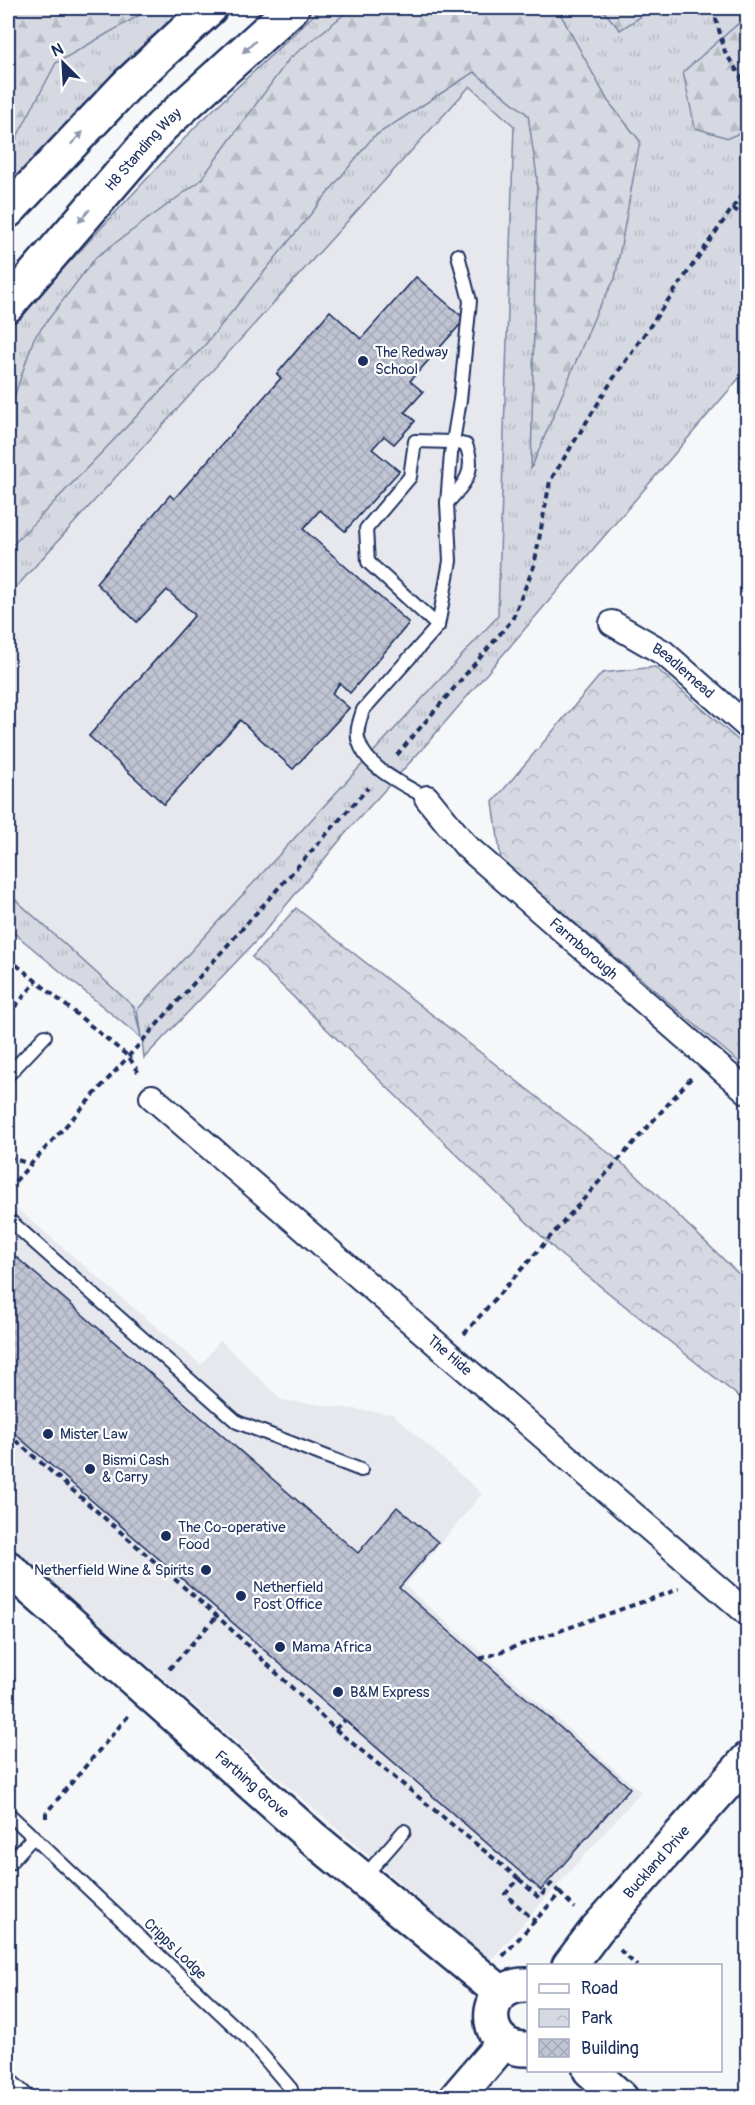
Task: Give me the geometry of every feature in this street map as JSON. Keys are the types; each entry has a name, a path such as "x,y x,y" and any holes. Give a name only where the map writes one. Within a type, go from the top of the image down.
{"main road":[{"path":"8,211 126,86 210,8"},
{"name":"H8 Standing Way","path":"8,305 161,127 292,8"},
{"name":"Farthing Grove","path":"8,1568 362,1879 505,1985"},
{"name":"Buckland Drive","path":"570,1964 597,1929 747,1759"},
{"path":"456,2097 516,2046 492,2026 491,2014 505,1985"},
{"path":"592,2072 621,2097"}],"street":[{"name":"Beadlemead","path":"612,623 664,653 747,727"},
{"name":"Farmborough","path":"427,798 466,846 747,1092"},
{"name":"The Hide","path":"152,1097 747,1614"},
{"path":"8,2086 21,2097"}],"lane":[{"path":"427,798 383,771 366,756 358,741 358,726 363,710 438,626 450,561 447,504 452,442 460,400 470,301 458,255"},
{"path":"438,626 368,562 366,529 410,477 415,441 452,442 465,445 470,455 468,479 447,504"},
{"path":"8,1075 45,1036"},
{"path":"8,1219 237,1422 361,1470"},
{"name":"Cripps Lodge","path":"8,1813 45,1845 249,2040 291,2089"},
{"path":"362,1879 404,1832"},
{"path":"8,1865 34,1836"}],"path":[{"path":"713,8 725,51 747,88"},
{"path":"8,1189 129,1057 383,771 512,620 534,566 550,481 613,379 747,186"},
{"path":"733,208 747,220"},
{"path":"8,958 129,1057"},
{"path":"8,1016 36,982"},
{"path":"447,1353 639,1134 709,1059"},
{"path":"8,1157 30,1164"},
{"path":"8,1434 217,1616 335,1729 519,1879 539,1898 551,1884 597,1929"},
{"path":"480,1659 708,1579"},
{"path":"45,1845 46,1813 149,1691 217,1616"},
{"path":"335,1729 345,1720"},
{"path":"519,1879 506,1894 535,1921"},
{"path":"505,1985 535,1921 560,1893"}],"shaded area":[{"name":"The Redway School","path":"469,86 514,126 498,616 137,1010 8,893 8,596"},
{"path":"8,1201 201,1365 220,1340 282,1400 393,1414 482,1494 405,1586 641,1792 490,1961 8,1544"}],"green space":[{"path":"8,8 194,8 8,193"},
{"path":"8,8 152,8 56,63 8,154"},
{"path":"321,8 747,8 747,369 424,747 350,828 259,938 144,1058 142,1039 8,928 8,893 134,1007 141,1037 137,1010 498,616 514,126 470,86 8,596 8,328 196,126"},
{"path":"352,8 557,8 608,101 640,141 615,279 597,311 531,469 537,177 528,115 474,72 373,137 205,345 8,550 8,415 34,338 96,257 200,181 289,59"},
{"path":"601,8 654,8 620,30"},
{"path":"747,16 747,130 728,138 695,128 683,72"},
{"path":"655,667 747,748 747,1069 501,860 493,802 602,673"},
{"path":"296,908 633,1172 747,1282 747,1403 561,1255 252,957"}],"building":[{"path":"416,277 465,319 410,381 423,392 405,412 415,421 394,444 384,436 372,449 399,471 345,531 320,510 303,529 409,623 350,693 340,683 332,693 349,708 293,769 240,720 164,804 89,736 195,615 167,590 137,622 96,583 170,495 174,499 281,378 277,374 330,311 361,339","holes":["310,417 342,445 295,499 263,471","231,508 262,534 216,588 185,561","318,588 339,605 309,640 283,619 307,590 313,595","236,637 278,673 246,710 204,674"]},
{"path":"416,277 465,319 410,381 423,392 405,412 415,421 394,444 384,436 372,449 399,471 345,531 320,510 303,529 409,623 350,693 340,683 332,693 349,708 293,769 240,720 164,804 89,736 195,615 167,590 137,622 96,583 170,495 174,499 281,378 277,374 330,311 361,339"},
{"path":"8,1250 358,1553 397,1507 438,1542 399,1588 630,1788 541,1890 8,1428"}],"place":[{"name":"The Redway School","path":"363,361"},
{"name":"Mister Law","path":"48,1434"},
{"name":"Bismi Cash & Carry","path":"90,1469"},
{"name":"The Co-operative Food","path":"166,1536"},
{"name":"Netherfield Wine & Spirits","path":"206,1570"},
{"name":"Netherfield Post Office","path":"241,1596"},
{"name":"Mama Africa","path":"280,1647"},
{"name":"B&M Express","path":"338,1692"}]}
